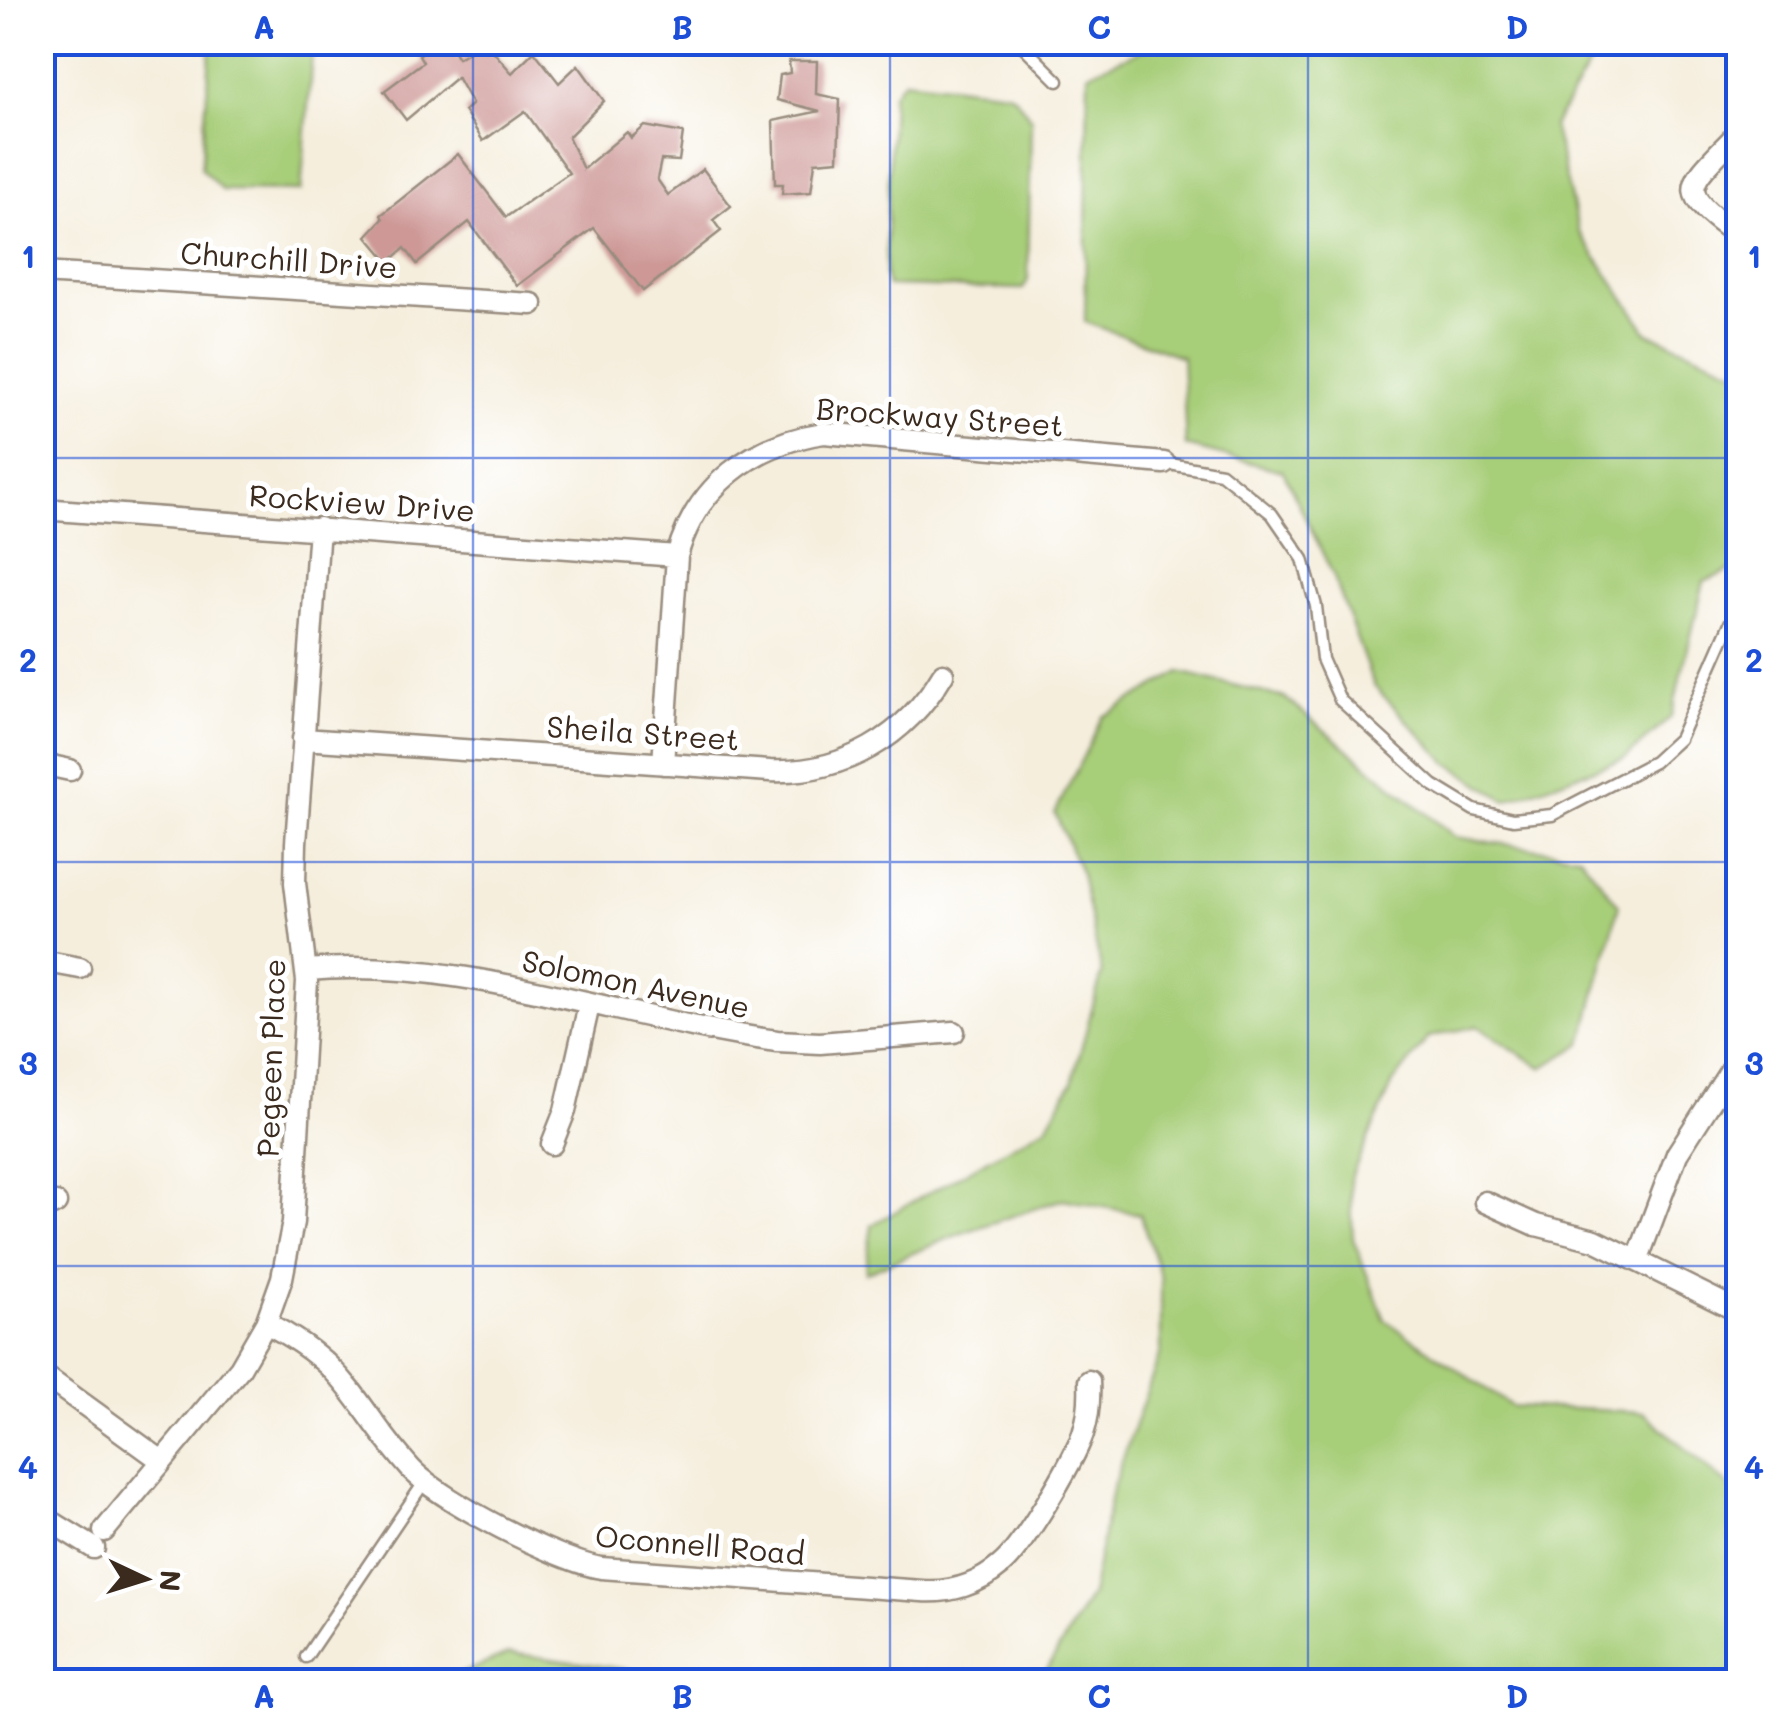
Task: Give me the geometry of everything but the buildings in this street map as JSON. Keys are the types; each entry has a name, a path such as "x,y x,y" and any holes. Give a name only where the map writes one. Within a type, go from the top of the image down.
{"street":[{"path":"1738,133 1697,176 1694,193 1699,208 1738,235"},
{"name":"Churchill Drive","path":"42,274 532,304"},
{"name":"Brockway Street","path":"663,764 677,556 686,524 721,479 752,456 824,432 1164,463"},
{"name":"Rockview Drive","path":"42,509 677,556"},
{"name":"Pegeen Place","path":"42,1516 99,1540 240,1368 266,1323 293,1222 306,970 295,873 319,528"},
{"name":"Sheila Street","path":"303,739 783,772 839,763 890,734 925,700 943,674"},
{"path":"42,764 70,770"},
{"path":"42,961 80,968"},
{"name":"Solomon Avenue","path":"306,970 408,969 788,1042 954,1032"},
{"path":"552,1144 565,1112 589,1005"},
{"path":"1637,1260 1677,1154 1738,1059"},
{"path":"1485,1202 1536,1226 1595,1240 1738,1311"},
{"name":"Oconnell Road","path":"266,1323 304,1344 336,1369 425,1481 552,1553 593,1567 948,1590 991,1573 1017,1547 1082,1436 1090,1405 1088,1380"},
{"path":"42,1374 162,1461"}],"lane":[{"path":"1020,42 1058,81"},
{"path":"1164,463 1222,473 1272,514 1303,559 1316,606 1322,659 1340,700 1433,784 1474,810 1513,819 1552,815 1654,762 1680,739 1724,636 1738,614"},
{"path":"306,1657 425,1481"}],"green space":[{"path":"211,43 313,43 301,191 222,190 201,168"},
{"path":"1158,43 1602,43 1553,126 1579,232 1648,333 1738,371 1738,567 1704,582 1671,717 1626,758 1506,800 1448,763 1374,686 1334,577 1283,471 1186,446 1182,357 1085,322 1088,73"},
{"path":"904,80 1007,92 1031,119 1028,280 1023,289 888,286 885,275 892,94"},
{"path":"1180,672 1285,698 1455,837 1579,855 1619,905 1582,1044 1542,1068 1477,1026 1429,1037 1393,1083 1350,1179 1353,1239 1385,1320 1511,1406 1643,1412 1738,1494 1738,1681 1040,1681 1091,1595 1112,1489 1161,1352 1161,1278 1140,1214 1063,1199 959,1234 865,1273 872,1225 1047,1126 1072,1082 1102,973 1081,874 1055,813 1103,717"},
{"path":"510,1653 644,1672 671,1681 444,1681"}]}
